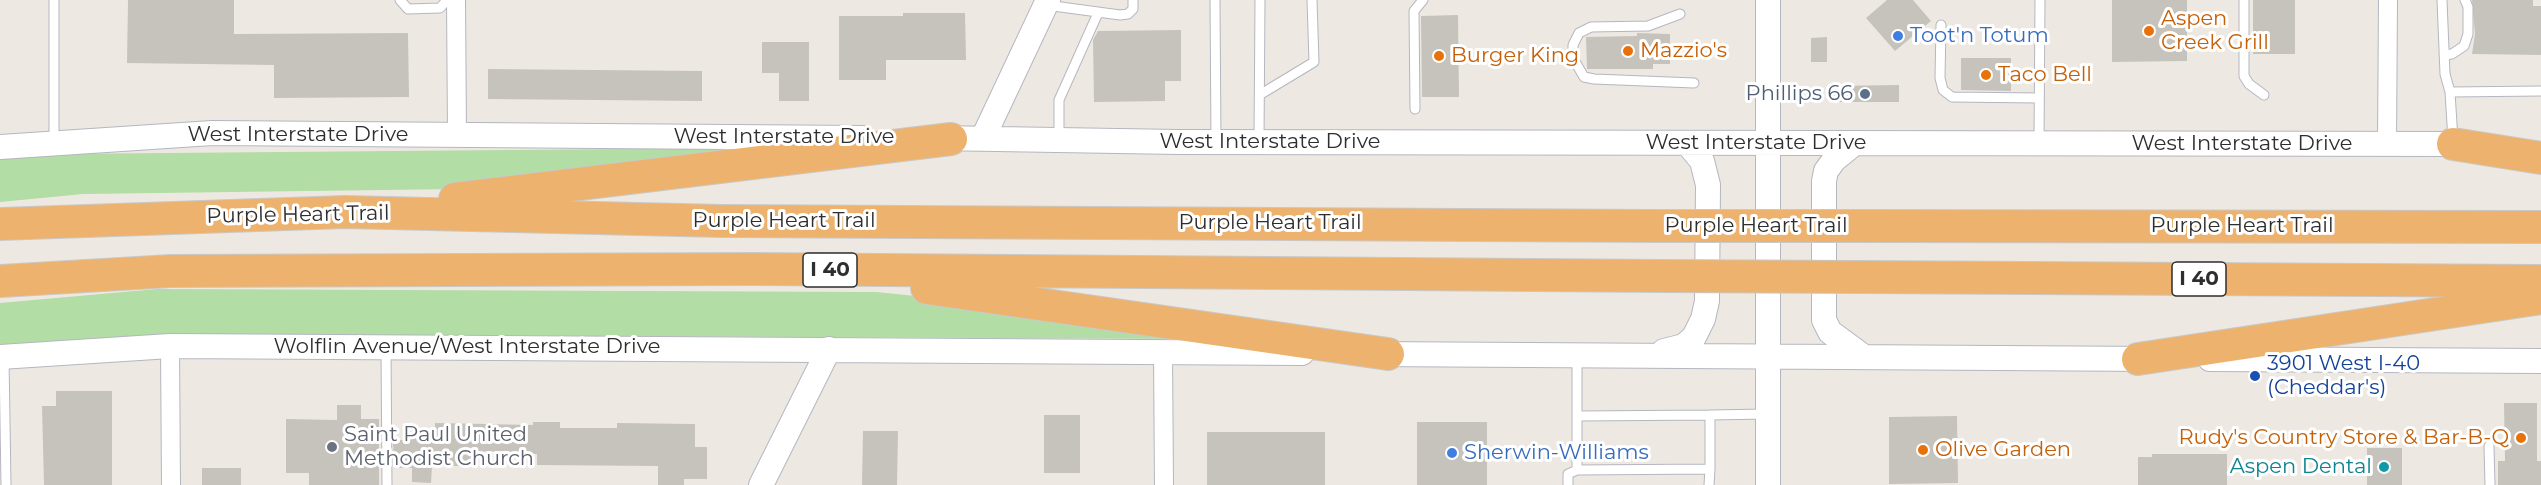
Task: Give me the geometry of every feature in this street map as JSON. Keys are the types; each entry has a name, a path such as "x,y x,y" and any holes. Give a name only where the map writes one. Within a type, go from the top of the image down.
{"highway":[{"path":"345,212 951,139"},
{"path":"2453,144 2541,158"},
{"name":"Purple Heart Trail","path":"0,224 345,212 722,221 1658,226 2541,227"},
{"path":"753,269 957,291 1388,354"},
{"name":"I 40","path":"0,280 171,271 753,269 2541,280"},
{"path":"2138,359 2541,298"}],"main road":[{"path":"1768,0 1768,485"},
{"path":"983,138 1043,2"},
{"name":"West Interstate Drive","path":"0,147 212,134 983,138 1216,142 2541,144"},
{"path":"1644,356 1684,346 1694,337 1703,319 1707,301 1708,185 1702,161 1687,143"},
{"path":"1855,143 1834,160 1826,171 1824,181 1824,320 1830,332 1864,357"},
{"name":"Wolflin Avenue/West Interstate Drive","path":"2,356 105,348 171,346 829,349"},
{"path":"761,485 829,349 2541,361"}],"street":[{"path":"456,0 456,135"},
{"path":"2387,144 2388,0"},
{"path":"171,346 171,485"},
{"path":"1163,352 1164,485"}],"lane":[{"path":"54,0 54,142"},
{"path":"400,0 408,9 440,8 447,0 456,0"},
{"path":"1043,2 1098,13 1128,14 1133,9 1133,0"},
{"path":"1215,0 1216,142"},
{"path":"1259,142 1260,0"},
{"path":"1261,94 1314,62 1312,0"},
{"path":"1415,109 1414,12 1423,0"},
{"path":"2039,143 2040,0"},
{"path":"2244,0 2244,75 2249,84 2264,95"},
{"path":"2442,0 2445,74 2450,92 2453,144"},
{"path":"2444,55 2452,54 2464,46 2468,34 2468,7 2465,0"},
{"path":"1059,140 1059,100 1098,13"},
{"path":"1680,14 1648,26 1591,27 1579,33 1573,45 1573,58 1584,77 1694,83"},
{"path":"1941,25 1940,78 1943,90 1953,97 2039,98"},
{"path":"2450,92 2541,91"},
{"path":"386,346 387,485"},
{"path":"2,356 6,485"},
{"path":"1576,470 1577,356"},
{"path":"1577,416 1768,414"},
{"path":"1709,485 1710,415"},
{"path":"2489,446 2490,485"},
{"path":"1568,485 1568,474 1576,470 1710,470"}],"green space":[{"path":"737,148 736,159 459,189 83,194 0,202 0,158 53,154"},
{"path":"157,289 876,292 1034,308 1193,339 185,334 0,349 0,303"}],"building":[{"path":"128,0 234,0 234,34 408,33 409,97 274,98 274,65 127,63"},
{"name":"Toot'n Totum","path":"1887,0 1913,0 1931,21 1895,51 1866,18"},
{"name":"Aspen Creek Grill","path":"2112,0 2187,0 2187,61 2112,62"},
{"path":"2253,0 2295,0 2295,54 2253,54"},
{"path":"2472,0 2533,0 2533,6 2541,6 2541,55 2472,54 2475,34"},
{"path":"903,13 965,13 966,60 886,60 886,80 839,80 839,16 903,16"},
{"name":"Burger King","path":"1458,15 1459,97 1422,97 1421,16"},
{"path":"1181,30 1181,81 1165,81 1165,101 1094,102 1093,40 1098,31"},
{"name":"Mazzio's","path":"1637,33 1670,34 1670,64 1653,64 1653,69 1587,69 1586,37 1637,36"},
{"name":"Phillips 66","path":"1827,37 1827,62 1811,62 1811,38"},
{"path":"762,42 809,42 809,101 779,101 779,73 762,73"},
{"name":"Taco Bell","path":"1961,58 2011,58 2011,91 1961,90"},
{"path":"488,69 702,71 702,101 488,99"},
{"name":"Phillips 66","path":"1899,85 1899,102 1830,102 1830,86"},
{"path":"56,391 112,391 112,485 44,485 42,406 56,406"},
{"name":"Rudy's Country Store & Bar-B-Q","path":"2504,403 2537,403 2537,461 2541,461 2541,485 2498,485 2498,461 2505,461"},
{"name":"Saint Paul United Methodist Church","path":"337,405 361,405 361,419 379,419 379,485 309,485 309,473 286,473 286,419 337,420"},
{"path":"1044,415 1080,415 1080,473 1044,473"},
{"name":"Olive Garden","path":"1957,416 1958,483 1889,484 1889,417"},
{"path":"533,422 560,422 560,428 617,428 617,423 695,424 695,447 707,447 707,479 684,479 684,485 658,485 658,466 537,465 537,454 508,454 508,451 473,452 473,466 432,466 431,483 412,482 412,468 394,468 393,440 410,440 410,435 435,435 435,423 533,425"},
{"name":"Sherwin-Williams","path":"1417,422 1487,422 1487,485 1417,485"},
{"path":"863,431 898,431 897,485 862,485"},
{"path":"1207,432 1325,432 1325,485 1207,485"},
{"name":"Aspen Dental","path":"2367,448 2402,448 2402,485 2367,485"},
{"path":"2152,454 2227,454 2227,485 2138,485 2138,457 2152,457"},
{"path":"202,468 241,468 241,485 202,485"}],"place":[{"name":"Aspen Creek Grill","path":"2149,31"},
{"name":"Toot'n Totum","path":"1898,36"},
{"name":"Mazzio's","path":"1628,51"},
{"name":"Burger King","path":"1439,56"},
{"name":"Taco Bell","path":"1986,75"},
{"name":"Phillips 66","path":"1865,94"},
{"name":"3901 West I-40 (Cheddar's)","path":"2255,376"},
{"name":"Rudy's Country Store & Bar-B-Q","path":"2521,438"},
{"name":"Saint Paul United Methodist Church","path":"332,447"},
{"name":"Olive Garden","path":"1923,450"},
{"name":"Sherwin-Williams","path":"1452,453"},
{"name":"Aspen Dental","path":"2384,467"}]}
